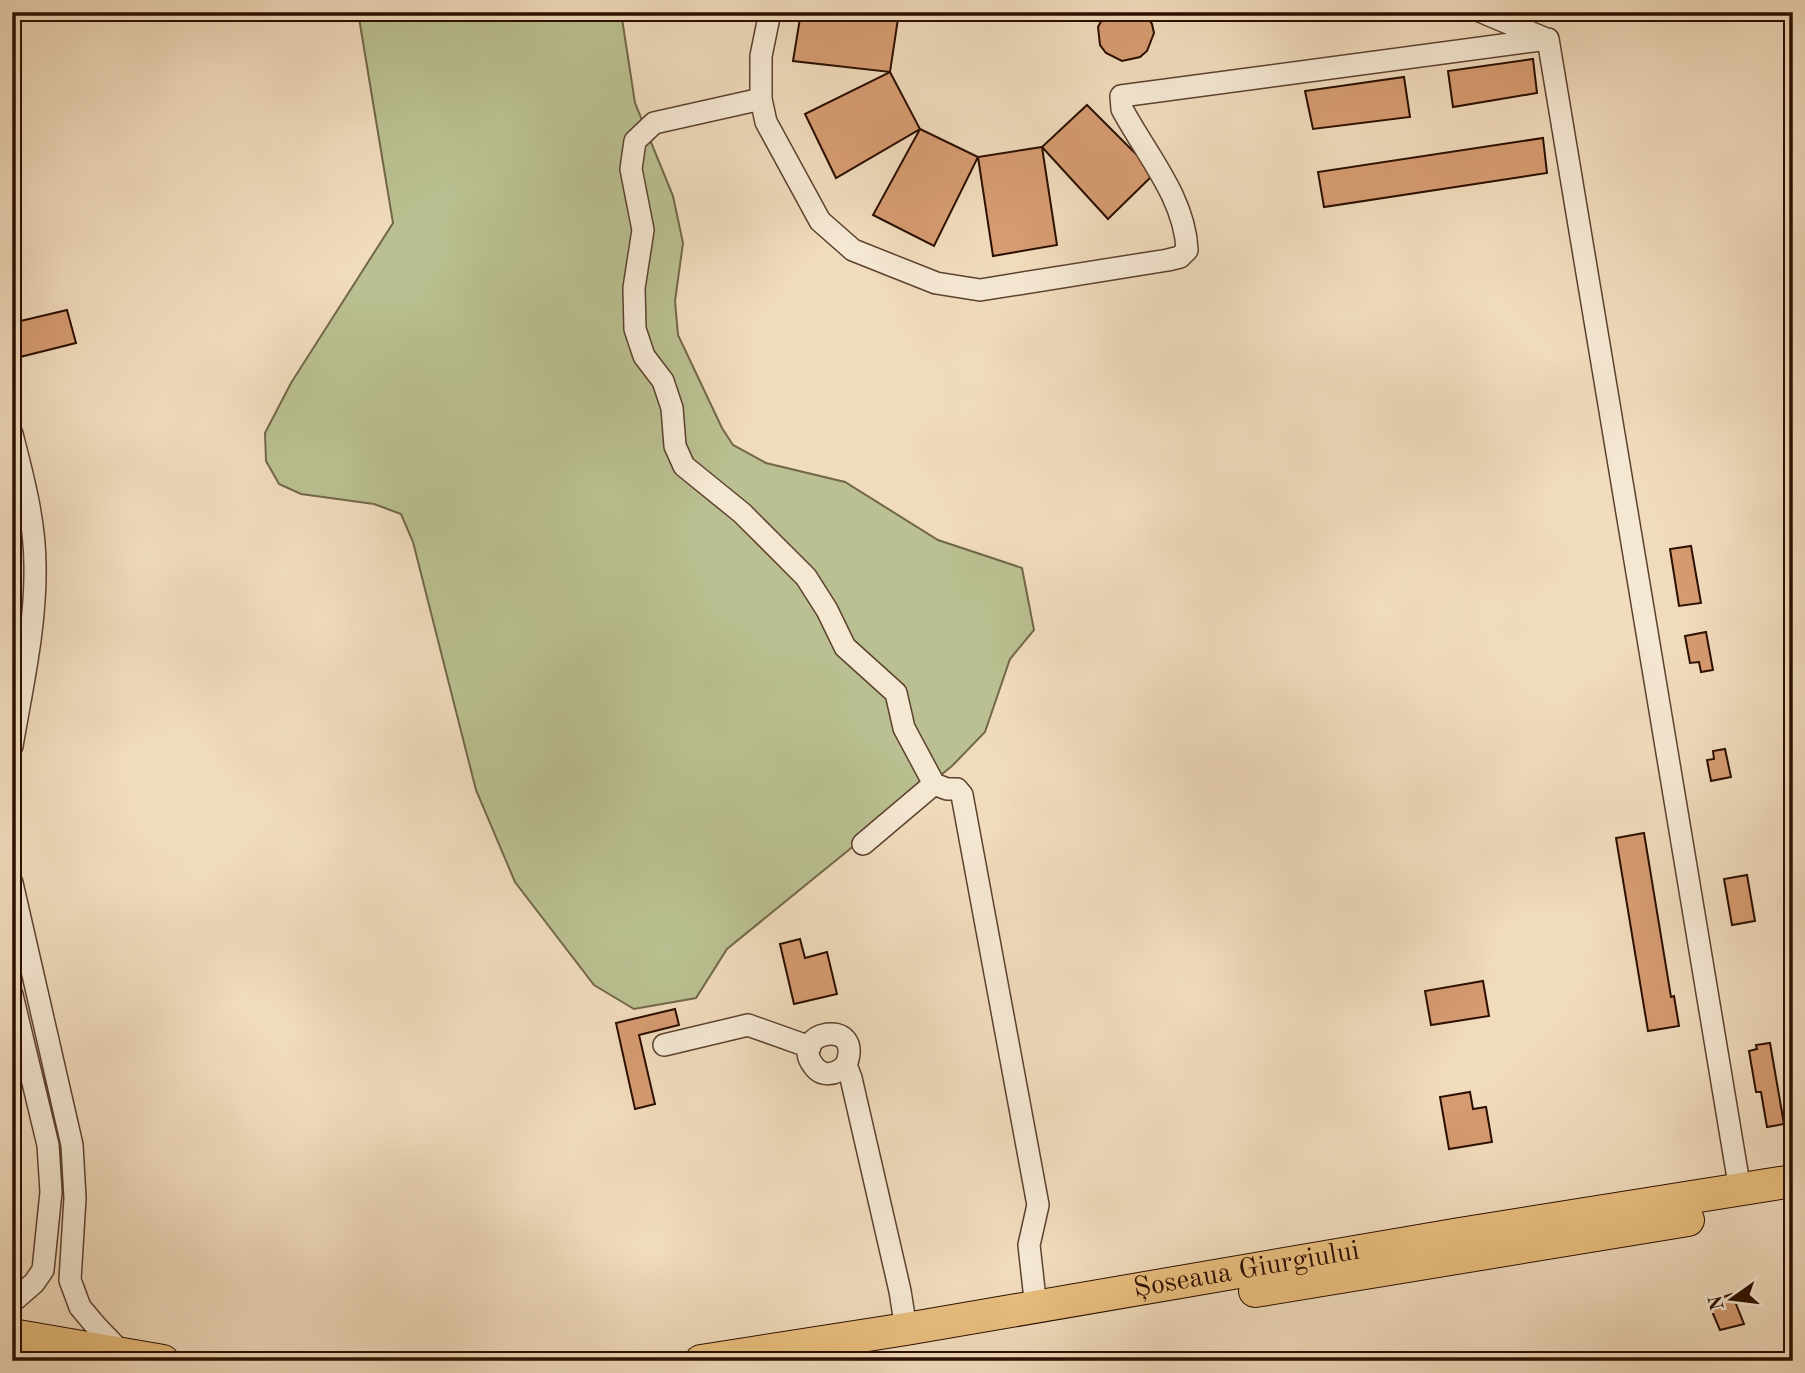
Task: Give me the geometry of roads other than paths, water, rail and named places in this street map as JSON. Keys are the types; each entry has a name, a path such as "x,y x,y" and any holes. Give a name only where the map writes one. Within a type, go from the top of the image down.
{"highway":[{"name":"Șoseaua Giurgiului","path":"701,1361 1793,1181"},
{"name":"Șoseaua Giurgiului","path":"836,1361 1793,1202"},
{"path":"12,1335 163,1361"}],"lane":[{"path":"770,12 761,56 761,99 766,122 820,221 853,250 936,283 979,290 1168,260 1180,257 1187,250 1186,232 1163,177 1122,109 1121,96 1548,39"},
{"path":"1482,12 1548,39"},
{"path":"1548,39 1740,1190"},
{"path":"761,99 654,123 635,141 631,169 643,230 634,288 635,329 644,356 663,381 672,408 676,446 684,466 742,513 806,577 827,610 845,647 896,693 904,728 934,784 947,789 957,789 962,794 1038,1205 1029,1245 1036,1307"},
{"path":"12,434 30,510 35,567 31,628 12,746"},
{"path":"863,844 934,784"},
{"path":"12,883 72,1145 75,1198 70,1280 80,1307 125,1355"},
{"path":"12,995 48,1145 51,1192 43,1270 34,1283 12,1302"},
{"path":"664,1045 748,1025 810,1047"},
{"path":"824,1034 842,1038 849,1048 850,1056 846,1065 837,1073 823,1073 811,1062 810,1047 815,1039 824,1034"},
{"path":"846,1065 867,1145 906,1329"}]}
